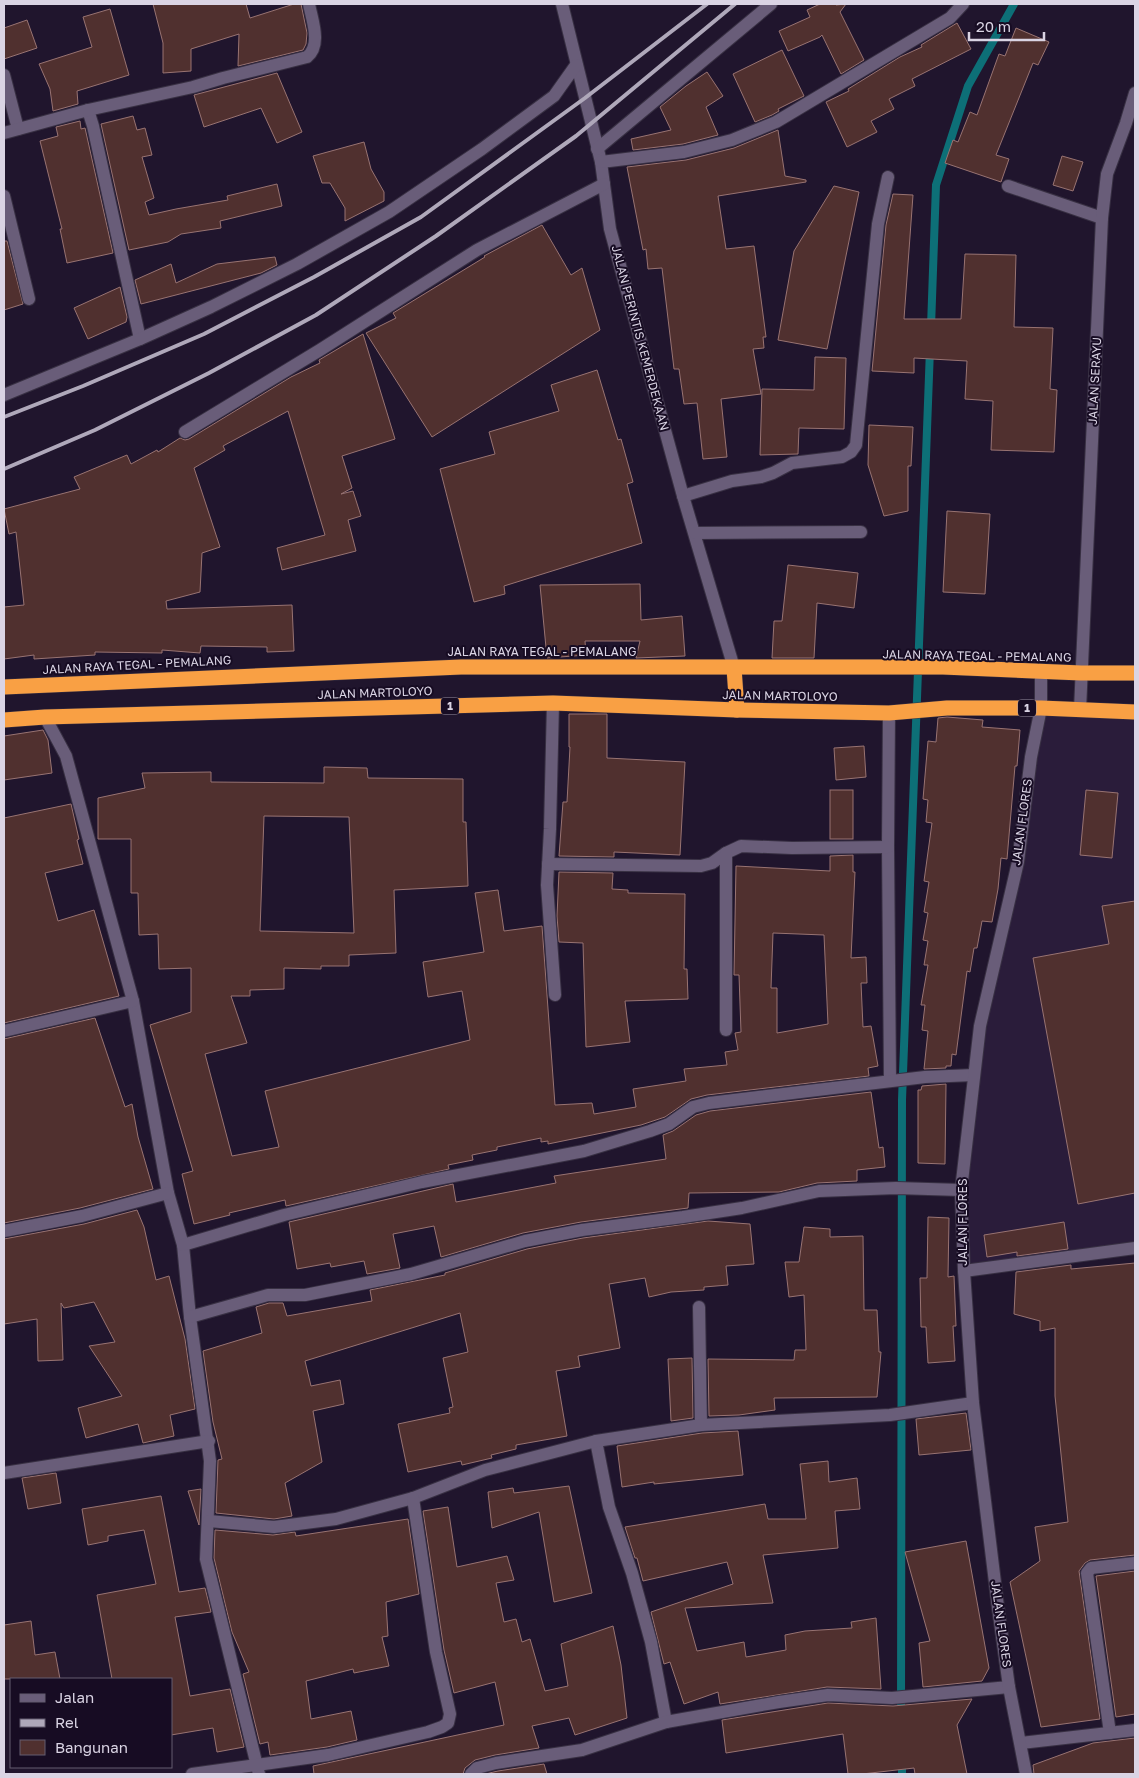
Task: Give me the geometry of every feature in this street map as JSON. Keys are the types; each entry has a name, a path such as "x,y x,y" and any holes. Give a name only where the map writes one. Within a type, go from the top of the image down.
{"highway":[{"name":"JALAN RAYA TEGAL - PEMALANG","path":"4,687 461,666 942,667 1081,674 1135,673"},
{"path":"734,668 738,710"},
{"name":"JALAN MARTOLOYO","path":"4,720 45,717 553,703 738,710 892,712"},
{"name":"1","path":"892,712 947,708 1040,708 1135,712"}],"street":[{"path":"4,133 88,110 193,87 307,57 314,48 315,40 309,4"},
{"name":"JALAN PERINTIS KEMERDEKAAN","path":"562,4 601,162 610,229 683,496 734,668"},
{"path":"597,149 771,4"},
{"path":"601,162 684,152 732,140 776,122 950,18 963,4"},
{"path":"4,395 140,339 211,307 297,264 389,212 482,149 554,96 576,65"},
{"path":"4,75 18,129"},
{"name":"JALAN SERAYU","path":"1080,710 1102,218 1106,174 1126,124 1135,94"},
{"path":"88,110 140,339"},
{"path":"683,496 732,481 761,478 792,463 842,457 851,452 856,445 878,224 888,177"},
{"path":"186,432 320,350 477,250 604,184"},
{"path":"1008,186 1102,218"},
{"path":"4,196 29,299"},
{"path":"695,533 861,532"},
{"name":"JALAN FLORES","path":"1026,1774 1009,1688 973,1403 964,1271 961,1190 980,1026 1018,862 1031,758 1040,708 1041,672"},
{"path":"553,703 547,885 555,995"},
{"path":"892,712 888,847 895,1080"},
{"path":"45,717 66,756 132,1001 168,1193 183,1244 190,1317 210,1461 206,1559 258,1769"},
{"path":"548,864 702,866 712,863 726,853 742,846 792,848 888,847"},
{"path":"726,853 726,1030"},
{"path":"4,1031 132,1001"},
{"path":"183,1244 284,1215 422,1182 584,1151 650,1132 669,1124 693,1107 709,1103 895,1080 974,1075"},
{"path":"190,1317 268,1295 305,1295 411,1274 525,1241 582,1230 742,1208 819,1191 896,1188 961,1190"},
{"path":"4,1231 82,1216 168,1193"},
{"path":"964,1271 1135,1248"},
{"path":"699,1307 701,1425"},
{"path":"209,1521 274,1527 336,1519 413,1498 485,1470 596,1441 701,1425 890,1416 973,1403"},
{"path":"4,1473 208,1441"},
{"path":"596,1441 609,1507 632,1573 650,1642 666,1722"},
{"path":"192,1774 258,1769 428,1732 448,1723 450,1714 436,1652 413,1498"},
{"path":"1110,1733 1087,1573 1091,1568 1135,1563"},
{"path":"471,1774 477,1768 496,1763 582,1750 666,1722 779,1702 828,1695 892,1698 1009,1688"},
{"path":"1020,1743 1135,1730"}],"shaded area":[{"path":"1041,708 1135,711 1135,1248 964,1271 961,1190 974,1075 1018,862"}],"building":[{"path":"153,4 246,4 250,18 294,4 301,4 307,33 306,44 303,50 238,66 239,34 191,49 191,71 163,73 163,43"},
{"path":"820,4 846,4 840,12 864,60 841,74 822,35 788,51 779,31 810,17 807,10"},
{"path":"110,9 129,75 77,91 78,104 53,111 50,89 39,64 92,47 83,17"},
{"path":"27,20 37,48 4,59 4,28"},
{"path":"957,23 971,49 912,79 915,86 889,99 894,109 871,121 877,132 847,147 826,102 849,91 848,89 900,57 922,47 921,45"},
{"path":"1016,28 1049,42 1038,65 1033,63 996,155 1009,159 1001,182 945,163 953,140 958,142 970,112 977,115 999,54 1005,56"},
{"path":"782,50 804,96 778,109 779,111 772,115 755,122 733,74"},
{"path":"707,72 723,96 706,107 718,135 683,144 633,150 631,139 671,130 660,107"},
{"path":"277,73 302,132 277,143 261,108 204,127 194,95"},
{"path":"133,116 137,130 145,128 152,155 142,157 154,198 145,202 149,215 228,200 227,196 277,184 282,206 220,221 221,228 181,234 168,242 129,250 101,124"},
{"path":"80,121 81,129 85,128 113,253 67,263 60,229 62,229 40,141 58,136 56,127"},
{"path":"778,130 785,176 806,180 806,182 718,196 726,249 754,246 766,337 763,337 764,348 753,349 761,394 721,399 727,457 703,459 697,403 684,404 679,369 674,369 662,268 648,269 646,249 643,250 627,167 686,160 734,148"},
{"path":"364,142 371,169 384,192 384,201 345,221 345,208 330,183 322,183 313,156"},
{"path":"1062,156 1083,162 1073,191 1053,185"},
{"path":"834,186 859,192 827,349 778,340 794,251"},
{"path":"893,194 913,195 904,319 961,319 965,254 1016,255 1014,327 1053,328 1050,389 1057,390 1054,452 991,450 993,401 965,399 967,361 914,358 914,373 872,371 886,225"},
{"path":"542,225 571,275 582,268 600,330 432,437 366,333 396,318 393,313 484,256"},
{"path":"4,241 7,241 23,304 4,310"},
{"path":"275,257 277,265 261,273 141,304 135,280 171,264 176,283 217,264"},
{"path":"120,287 127,317 126,322 88,339 74,308"},
{"path":"363,334 395,439 342,456 352,488 341,494 353,491 361,516 348,520 356,551 282,570 277,548 325,535 288,411 223,446 225,450 194,468 220,547 202,553 200,592 166,601 167,609 292,605 294,651 267,652 267,647 201,646 200,653 162,650 162,653 95,652 95,655 34,659 34,655 4,659 4,607 24,605 16,532 9,534 4,509 80,489 74,477 127,455 131,464 157,450 158,452 180,438 189,439 291,377 320,363 319,360"},
{"path":"815,357 846,358 844,429 799,428 798,454 760,455 762,389 814,390"},
{"path":"597,370 618,440 621,439 633,482 627,484 642,543 504,586 505,594 474,602 440,469 495,454 489,432 559,411 551,385"},
{"path":"869,425 913,427 911,466 908,466 908,511 884,516 868,465"},
{"path":"947,511 990,514 985,594 943,592"},
{"path":"788,565 858,573 854,608 817,603 814,658 772,658 774,621 782,621"},
{"path":"640,584 641,620 682,616 685,656 636,658 640,641 585,641 586,655 547,658 540,585"},
{"path":"569,714 607,714 607,758 685,762 680,855 614,852 614,857 559,856 563,802 567,802 570,747"},
{"path":"938,718 983,720 982,727 1020,730 1007,859 1001,858 992,922 982,921 977,948 974,948 970,972 967,971 956,1055 952,1054 951,1066 924,1069 928,1031 922,1030 925,1005 921,1005 928,965 924,965 928,941 923,940 928,913 924,912 929,882 924,881 932,823 926,822 928,800 923,799 928,741 936,742"},
{"path":"43,730 48,740 52,773 4,780 4,736"},
{"path":"864,746 866,777 836,780 834,748"},
{"path":"324,767 367,768 368,778 463,779 463,822 466,822 468,886 394,890 396,953 349,955 349,966 321,966 321,969 284,968 284,989 250,990 250,996 231,996 247,1043 205,1054 232,1156 279,1147 265,1091 470,1040 462,991 428,997 423,962 484,952 475,893 498,890 504,931 542,926 555,1105 592,1103 594,1114 636,1107 633,1089 686,1081 684,1069 727,1065 725,1052 738,1050 735,1033 741,1032 739,975 734,975 736,866 830,871 830,856 853,855 853,872 855,872 851,958 866,957 867,983 861,983 863,1027 871,1026 878,1066 868,1068 869,1076 707,1095 691,1099 665,1117 641,1125 548,1144 548,1141 541,1142 541,1138 497,1147 497,1150 472,1155 473,1160 448,1165 449,1169 286,1206 285,1200 229,1213 230,1215 194,1224 182,1174 193,1171 150,1025 191,1012 191,968 159,969 158,934 139,935 138,893 131,893 131,839 98,839 98,798 145,788 142,773 211,772 211,782 324,783","holes":["264,816 349,817 354,933 260,931","773,933 824,935 828,1024 777,1033 777,988 771,988"]},
{"path":"830,790 853,790 853,839 830,839"},
{"path":"1086,790 1118,793 1112,858 1080,855"},
{"path":"71,804 83,864 45,873 58,921 94,910 119,996 4,1023 4,818"},
{"path":"559,872 613,873 612,889 628,890 628,893 685,894 684,969 687,969 688,999 625,1001 630,1042 586,1047 583,943 559,942 557,916"},
{"path":"1135,901 1135,1193 1078,1204 1033,958 1109,944 1102,906"},
{"path":"95,1018 125,1107 132,1104 138,1137 153,1189 80,1208 4,1223 4,1039"},
{"path":"946,1084 945,1164 918,1163 918,1090 921,1090 922,1086"},
{"path":"871,1092 879,1148 883,1147 885,1167 857,1170 857,1181 817,1183 779,1192 689,1193 688,1208 581,1222 523,1233 441,1257 434,1226 393,1234 400,1268 367,1274 364,1261 331,1267 330,1263 297,1269 289,1222 453,1184 456,1202 556,1183 554,1176 666,1159 663,1135 673,1131 696,1115 710,1111"},
{"path":"137,1210 144,1227 156,1280 169,1276 185,1339 195,1409 170,1415 174,1436 143,1443 138,1424 86,1438 78,1408 122,1396 89,1346 115,1342 94,1302 64,1308 61,1303 63,1360 38,1361 37,1319 4,1324 4,1239 84,1224"},
{"path":"928,1217 949,1218 948,1277 954,1276 956,1326 953,1326 955,1361 928,1363 926,1327 921,1327 920,1278 927,1278"},
{"path":"708,1221 750,1224 754,1264 726,1266 728,1285 704,1287 704,1290 671,1292 649,1297 645,1278 609,1284 620,1348 578,1356 580,1367 556,1371 567,1436 516,1445 516,1449 491,1455 492,1458 462,1465 461,1461 408,1472 398,1424 450,1413 449,1408 453,1407 443,1358 468,1352 460,1313 305,1361 311,1386 340,1380 344,1404 313,1411 322,1462 285,1483 292,1516 274,1519 216,1513 218,1460 222,1459 213,1422 203,1351 262,1333 256,1307 269,1303 283,1303 287,1316 372,1301 370,1290 445,1275 445,1273 527,1249 583,1238"},
{"path":"1064,1222 1068,1249 1017,1256 1017,1252 987,1257 984,1235"},
{"path":"804,1227 830,1229 830,1237 863,1236 864,1310 877,1310 879,1352 881,1352 877,1397 774,1398 775,1410 739,1415 709,1416 708,1359 794,1360 795,1350 806,1350 804,1295 789,1297 785,1262 799,1262"},
{"path":"1135,1263 1135,1555 1090,1560 1079,1571 1100,1719 1041,1727 1010,1582 1040,1561 1035,1527 1068,1522 1055,1396 1055,1328 1040,1331 1040,1321 1014,1314 1016,1272 1071,1265 1071,1269"},
{"path":"692,1358 693,1418 671,1421 668,1359"},
{"path":"966,1413 971,1450 919,1455 916,1419"},
{"path":"738,1431 743,1475 654,1484 654,1482 622,1487 617,1446 702,1433"},
{"path":"828,1461 829,1482 857,1478 860,1509 835,1511 838,1548 763,1555 773,1603 685,1608 697,1651 744,1642 746,1657 786,1650 785,1635 805,1631 852,1628 851,1622 876,1618 881,1689 827,1687 720,1704 718,1692 684,1704 670,1662 664,1664 651,1612 733,1584 727,1562 643,1581 637,1558 635,1558 625,1527 765,1504 768,1519 806,1519 800,1464"},
{"path":"56,1473 61,1503 28,1509 22,1478"},
{"path":"569,1486 592,1593 554,1602 539,1512 492,1528 488,1492 513,1488 514,1493"},
{"path":"201,1489 199,1525 188,1491"},
{"path":"161,1496 179,1592 205,1588 211,1612 175,1617 190,1696 230,1689 244,1747 217,1752 213,1728 172,1735 172,1678 112,1678 97,1595 156,1584 144,1530 108,1536 108,1541 88,1545 82,1509"},
{"path":"448,1507 457,1567 507,1556 514,1580 496,1583 504,1622 516,1619 522,1642 530,1639 545,1691 568,1686 561,1644 613,1626 621,1665 627,1718 575,1735 569,1718 532,1726 539,1748 475,1760 465,1768 463,1774 314,1774 313,1766 504,1725 495,1682 454,1693 444,1650 423,1511"},
{"path":"408,1519 419,1594 386,1602 388,1636 382,1637 389,1666 354,1673 353,1669 306,1681 311,1719 351,1711 357,1740 327,1747 270,1755 268,1742 260,1744 243,1674 249,1672 232,1632 214,1558 215,1530 273,1535 295,1532 296,1536"},
{"path":"966,1541 989,1668 982,1681 923,1687 919,1643 930,1641 905,1552"},
{"path":"1135,1571 1135,1714 1116,1717 1096,1576"},
{"path":"31,1621 35,1655 55,1652 60,1678 4,1679 4,1625"},
{"path":"972,1699 957,1725 967,1774 915,1774 914,1768 848,1774 843,1734 726,1753 722,1720 828,1703 893,1706"},
{"path":"1135,1738 1135,1774 1034,1774 1033,1765 1093,1743"},
{"path":"544,1764 547,1774 485,1774 498,1771"}],"waterway":[{"path":"931,327 936,185 968,86 1014,4"},
{"path":"901,1714 902,1100 930,349"},
{"path":"902,1761 902,1774"}],"railway":[{"path":"4,417 83,386 204,334 314,277 421,217 585,98 707,4"},
{"path":"4,469 95,430 209,373 316,315 436,236 576,136 735,4"}]}
